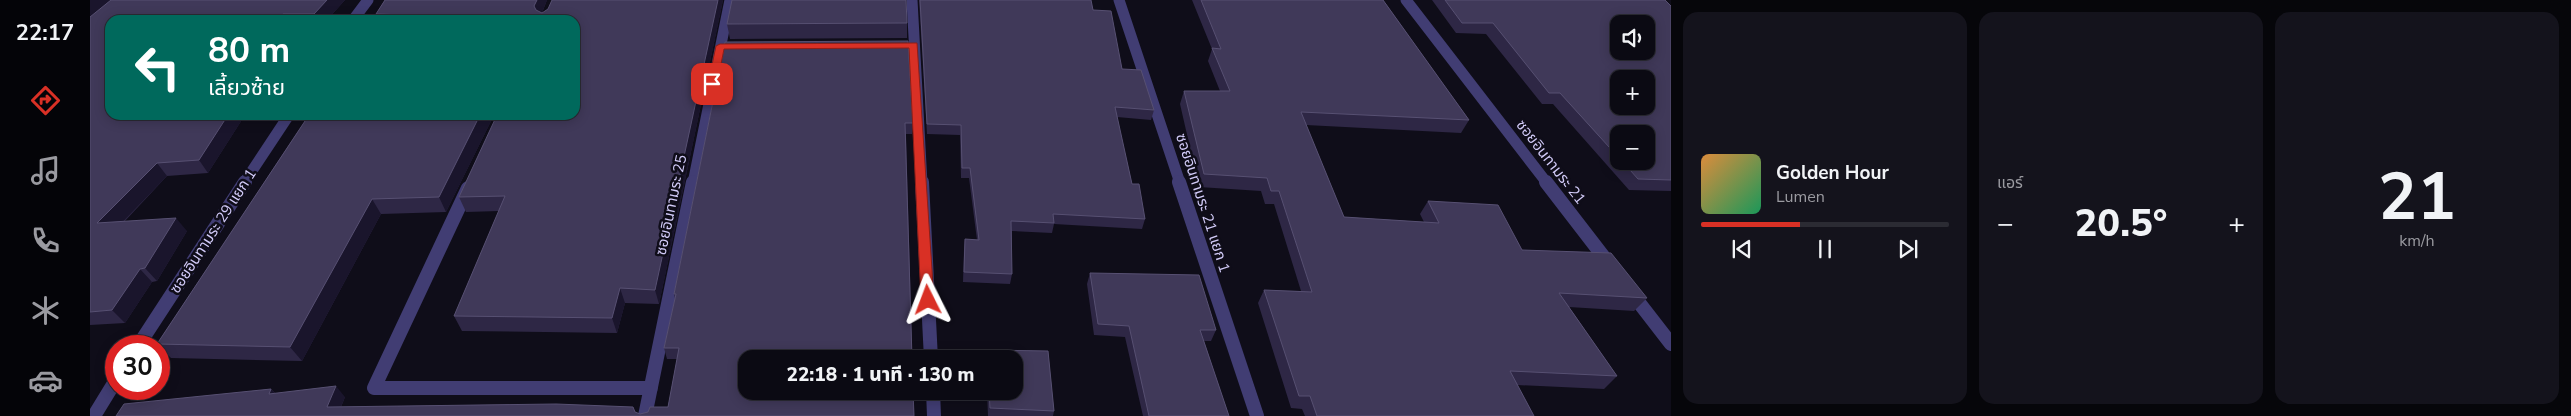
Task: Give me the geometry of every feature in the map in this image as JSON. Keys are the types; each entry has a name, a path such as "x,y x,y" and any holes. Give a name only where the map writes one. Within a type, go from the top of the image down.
{"street":[{"path":"357,15 368,0"},
{"name":"ซอยอินทามระ 25","path":"645,416 724,46 730,0"},
{"path":"912,0 908,45 930,350"},
{"name":"ซอยอินทามระ 21 แยก 1","path":"1120,0 1257,416"},
{"name":"ซอยอินทามระ 21","path":"1406,0 1671,344"},
{"name":"ซอยอินทามระ 29 แยก 1","path":"145,335 285,120"},
{"path":"473,177 374,388 650,388"},
{"path":"94,416 105,398"},
{"path":"933,400 934,416"}],"building":[{"path":"111,0 327,0 314,14 105,15 105,120 225,120 199,160 157,163 97,223 176,218 145,268 140,269 112,310 90,312 90,17"},
{"path":"385,0 537,0 534,6 536,10 542,13 548,9 552,0 718,0 655,290 620,288 612,318 454,316 505,196 459,197 495,120 580,120 580,15 376,14"},
{"path":"732,0 906,0 907,23 727,24"},
{"path":"920,0 1091,0 1093,10 1111,11 1122,69 1141,70 1154,110 1115,107 1132,184 1139,184 1145,219 1053,214 1054,223 1011,221 1012,274 964,272 965,239 979,240 970,168 962,168 961,125 927,124"},
{"path":"1201,0 1383,0 1469,120 1301,112 1344,217 1439,223 1428,201 1498,205 1522,250 1611,253 1647,298 1559,293 1617,376 1510,371 1534,416 1317,416 1310,396 1299,396 1264,290 1312,292 1279,191 1271,191 1267,178 1204,174 1184,91 1230,91 1212,48 1221,49"},
{"path":"1445,0 1665,0 1671,6 1671,180 1638,179 1630,170 1655,170 1655,125 1610,125 1610,148 1560,93 1549,93 1493,23 1462,23"},
{"path":"908,41 913,123 905,123 912,350 738,350 738,400 913,400 914,416 116,416 124,404 271,389 269,394 336,386 327,407 556,404 633,407 635,412 640,414 648,412 650,407 668,407 679,348 664,348 725,42"},
{"path":"306,120 478,120 439,197 372,199 290,347 170,344 170,335 163,335"},
{"path":"1090,273 1199,275 1216,330 1200,330 1229,416 1149,416 1129,326 1098,324"},
{"path":"1023,351 1048,351 1054,411 990,408 990,400 1023,400"}],"route":[{"path":"712,84 720,46 913,45 928,300"}]}
